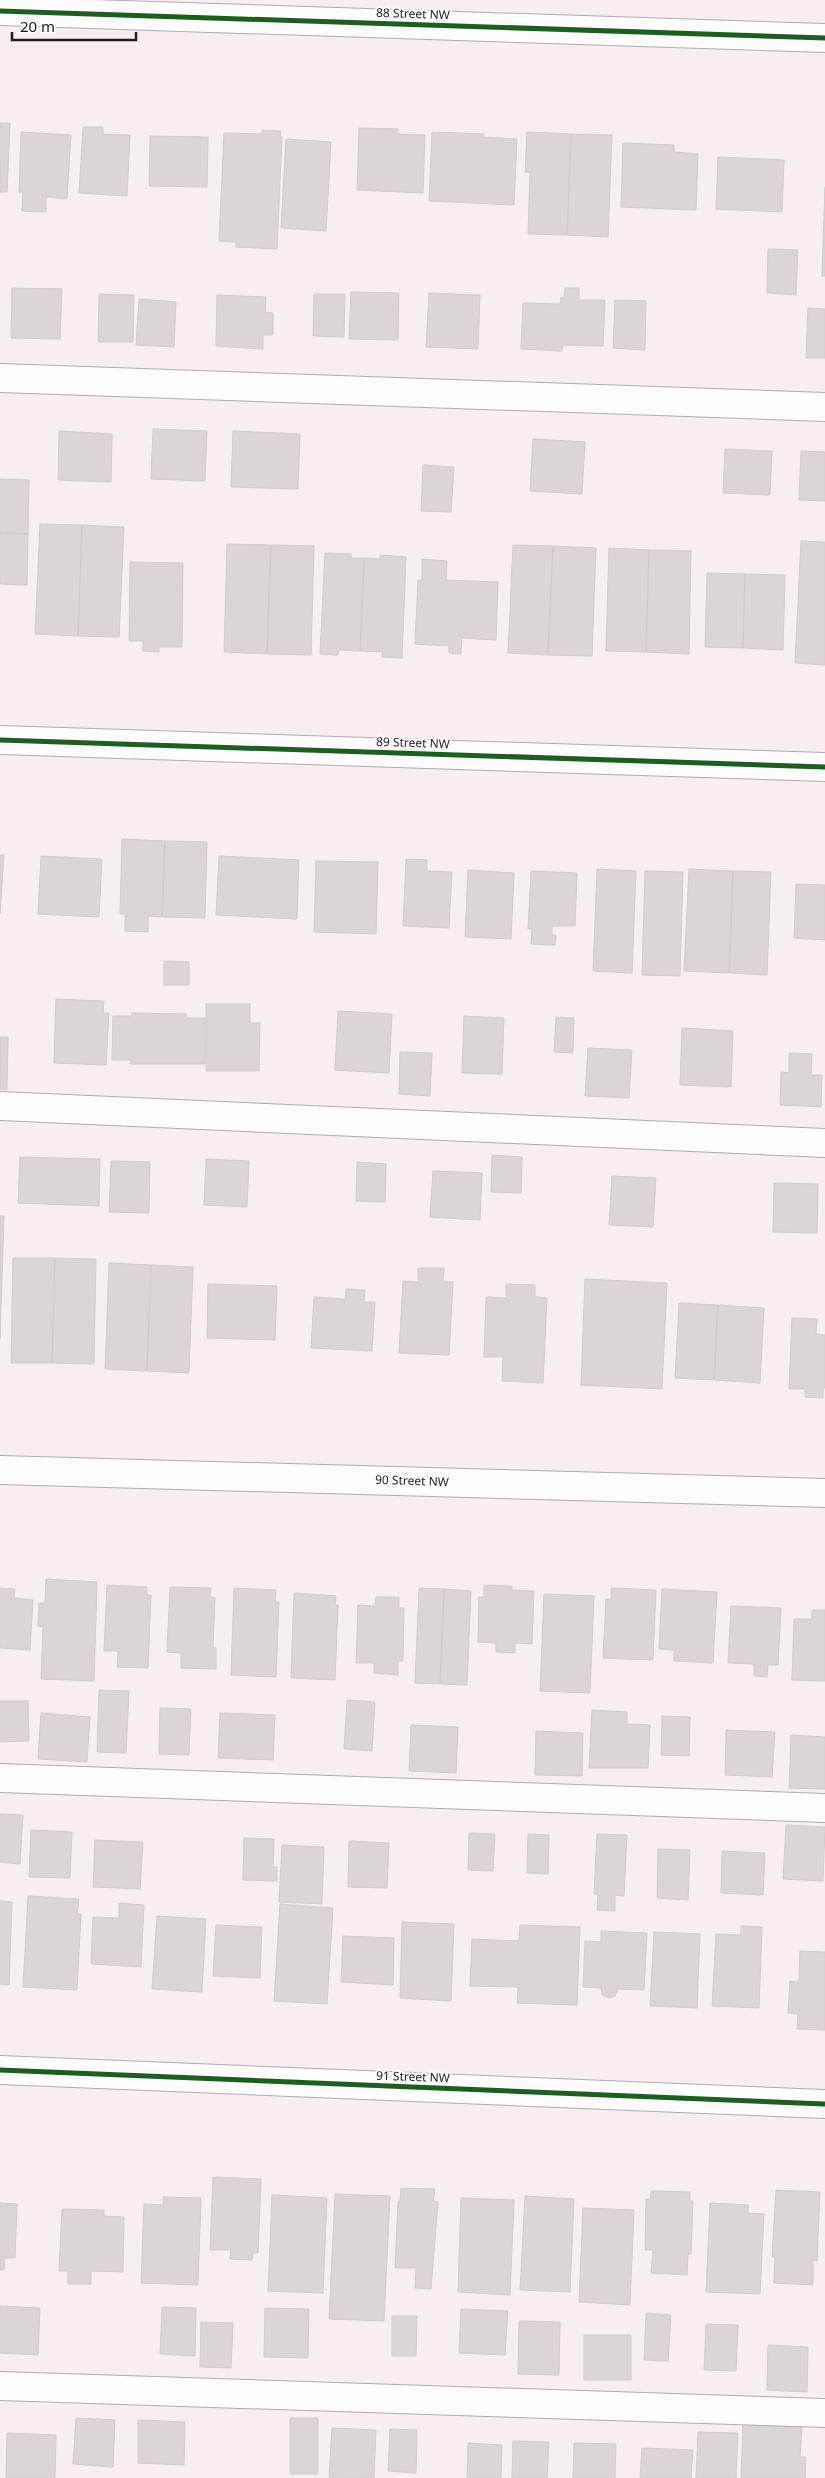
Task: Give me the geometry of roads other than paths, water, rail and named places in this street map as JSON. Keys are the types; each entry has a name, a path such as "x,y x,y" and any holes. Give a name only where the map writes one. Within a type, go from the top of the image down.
{"street":[{"name":"88 Street NW","path":"0,11 825,38"},
{"path":"0,378 825,407"},
{"name":"89 Street NW","path":"0,740 825,767"},
{"path":"0,1106 825,1143"},
{"name":"90 Street NW","path":"0,1470 825,1493"},
{"path":"0,1778 825,1808"},
{"name":"91 Street NW","path":"0,2070 825,2104"},
{"path":"0,2386 825,2413"}]}
